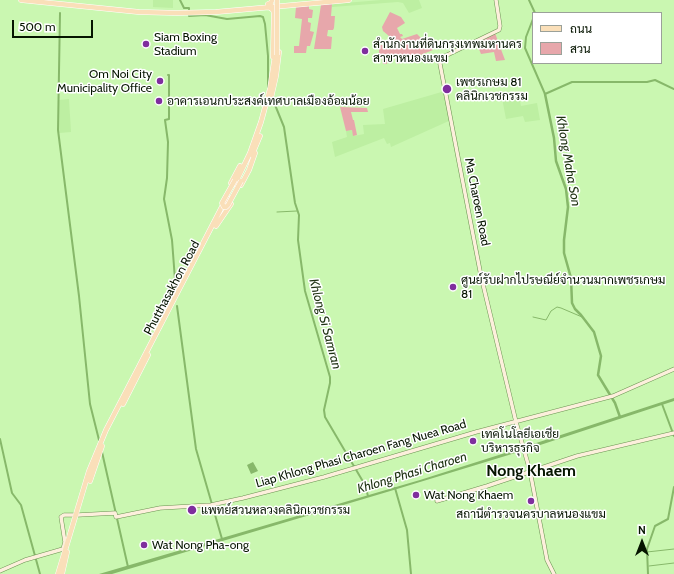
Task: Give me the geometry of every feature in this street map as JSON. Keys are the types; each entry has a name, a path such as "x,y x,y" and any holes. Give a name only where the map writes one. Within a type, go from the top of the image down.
{"main road":[{"path":"21,0 146,11 189,12 269,6 278,1 349,0"},
{"path":"52,0 146,11"},
{"path":"269,6 271,3 278,1 314,0"},
{"name":"Ma Charoen Road","path":"496,0 500,27 499,30 443,57 440,62 478,261 516,422 530,471 547,560 554,574"},
{"path":"270,89 276,20 279,10 278,1"},
{"name":"Phutthasakhon Road","path":"60,572 66,546 104,441 132,383 255,145 271,98 276,55 278,1"},
{"path":"269,6 274,12 276,20 278,65 271,98"},
{"name":"Phutthasakhon Road","path":"255,145 270,89 276,55"},
{"path":"255,145 250,164 228,205 224,207 222,202 255,145"},
{"name":"Liap Khlong Phasi Charoen Fang Nuea Road","path":"77,515 116,515 160,508 212,505 281,488 470,434 612,397 674,369"},
{"path":"437,502 577,456 673,433"},
{"path":"0,571 28,559 64,548 65,542 61,517 64,515 77,515"},
{"name":"Phutthasakhon Road","path":"60,572 77,515"},
{"path":"62,556 66,546"},
{"path":"60,572 63,552 61,550"}],"shaded area":[{"path":"153,0 173,0 173,8 153,7"},
{"path":"381,0 419,0 422,8 409,13 403,3 398,2 332,7 332,4"},
{"path":"445,91 451,120 391,147 390,143 387,144 384,138 335,157 332,142 347,137 346,131 352,130 354,136 364,134 363,125 385,124 383,109"},
{"path":"519,96 521,106 537,103 540,120 525,122 523,116 506,119 502,98"},
{"path":"69,99 71,132 59,133 59,100"},
{"path":"674,398 674,401 525,450 112,574 99,574 420,480"},
{"path":"253,462 258,471 251,474 247,465"}],"green space":[{"path":"332,4 331,16 335,16 334,28 333,30 328,30 327,36 332,37 331,49 314,49 321,5"},
{"path":"309,6 309,9 313,10 312,18 308,18 308,22 311,23 310,31 314,32 310,46 307,46 306,53 294,53 294,46 299,46 302,19 295,18 296,7"},
{"path":"390,12 401,17 405,23 397,28 403,36 400,37 402,39 417,34 433,50 397,64 394,55 387,58 387,64 383,64 382,56 379,55 379,45 387,45 389,42 389,36 383,31 382,27"},
{"path":"495,33 505,60 496,61 494,52 481,54 476,42"},
{"path":"340,107 367,108 368,112 351,112 357,135 353,136 352,130 346,131"}],"waterway":[{"path":"180,0 184,8 189,8 189,16 205,15 227,19 263,17 268,56 268,87"},
{"name":"Khlong Maha Son","path":"529,0 535,12"},
{"path":"60,13 58,130 79,296 90,404 99,440"},
{"path":"532,22 526,37 525,48 545,94 572,82 647,82 655,80 674,89"},
{"path":"168,75 169,119 165,120 168,142 167,178 164,199 172,240 176,293"},
{"name":"Khlong Maha Son","path":"545,94 554,138 556,161 566,189 568,207 564,253 571,278 572,303 575,309 594,332 601,356 598,375 615,403 620,417"},
{"name":"Khlong Si Samran","path":"273,100 284,127 295,203 299,215 298,240 305,291 330,377 324,410 325,417 365,485 368,496"},
{"path":"277,212 297,211"},
{"path":"177,306 196,449 222,539"},
{"path":"533,317 546,320 551,311 557,307 582,317"},
{"path":"662,404 674,436"},
{"path":"0,439 12,493 21,505 40,574"},
{"path":"102,452 128,567"},
{"path":"648,574 647,549 655,526 668,519 674,487"},
{"name":"Khlong Phasi Charoen","path":"395,488 407,530 411,574"},
{"path":"647,552 674,549"},
{"path":"649,566 674,563"}],"place":[{"name":"Siam Boxing Stadium","path":"146,44"},
{"name":"สำนักงานที่ดินกรุงเทพมหานคร สาขาหนองแขม","path":"365,51"},
{"name":"Om Noi City Municipality Office","path":"160,81"},
{"name":"เพชรเกษม 81 คลินิกเวชกรรม","path":"447,89"},
{"name":"อาคารเอนกประสงค์เทศบาลเมืองอ้อมน้อย","path":"159,101"},
{"name":"ศูนย์รับฝากไปรษณีย์จำนวนมากเพชรเกษม 81","path":"453,287"},
{"name":"เทคโนโลยีเอเชีย บริหารธุรกิจ","path":"473,441"},
{"name":"Wat Nong Khaem","path":"416,495"},
{"name":"สถานีตำรวจนครบาลหนองแขม","path":"531,501"},
{"name":"แพทย์สวนหลวงคลินิกเวชกรรม","path":"192,510"},
{"name":"Wat Nong Pha-ong","path":"144,545"}],"district":[{"name":"Nong Khaem","path":"531,471"}]}
